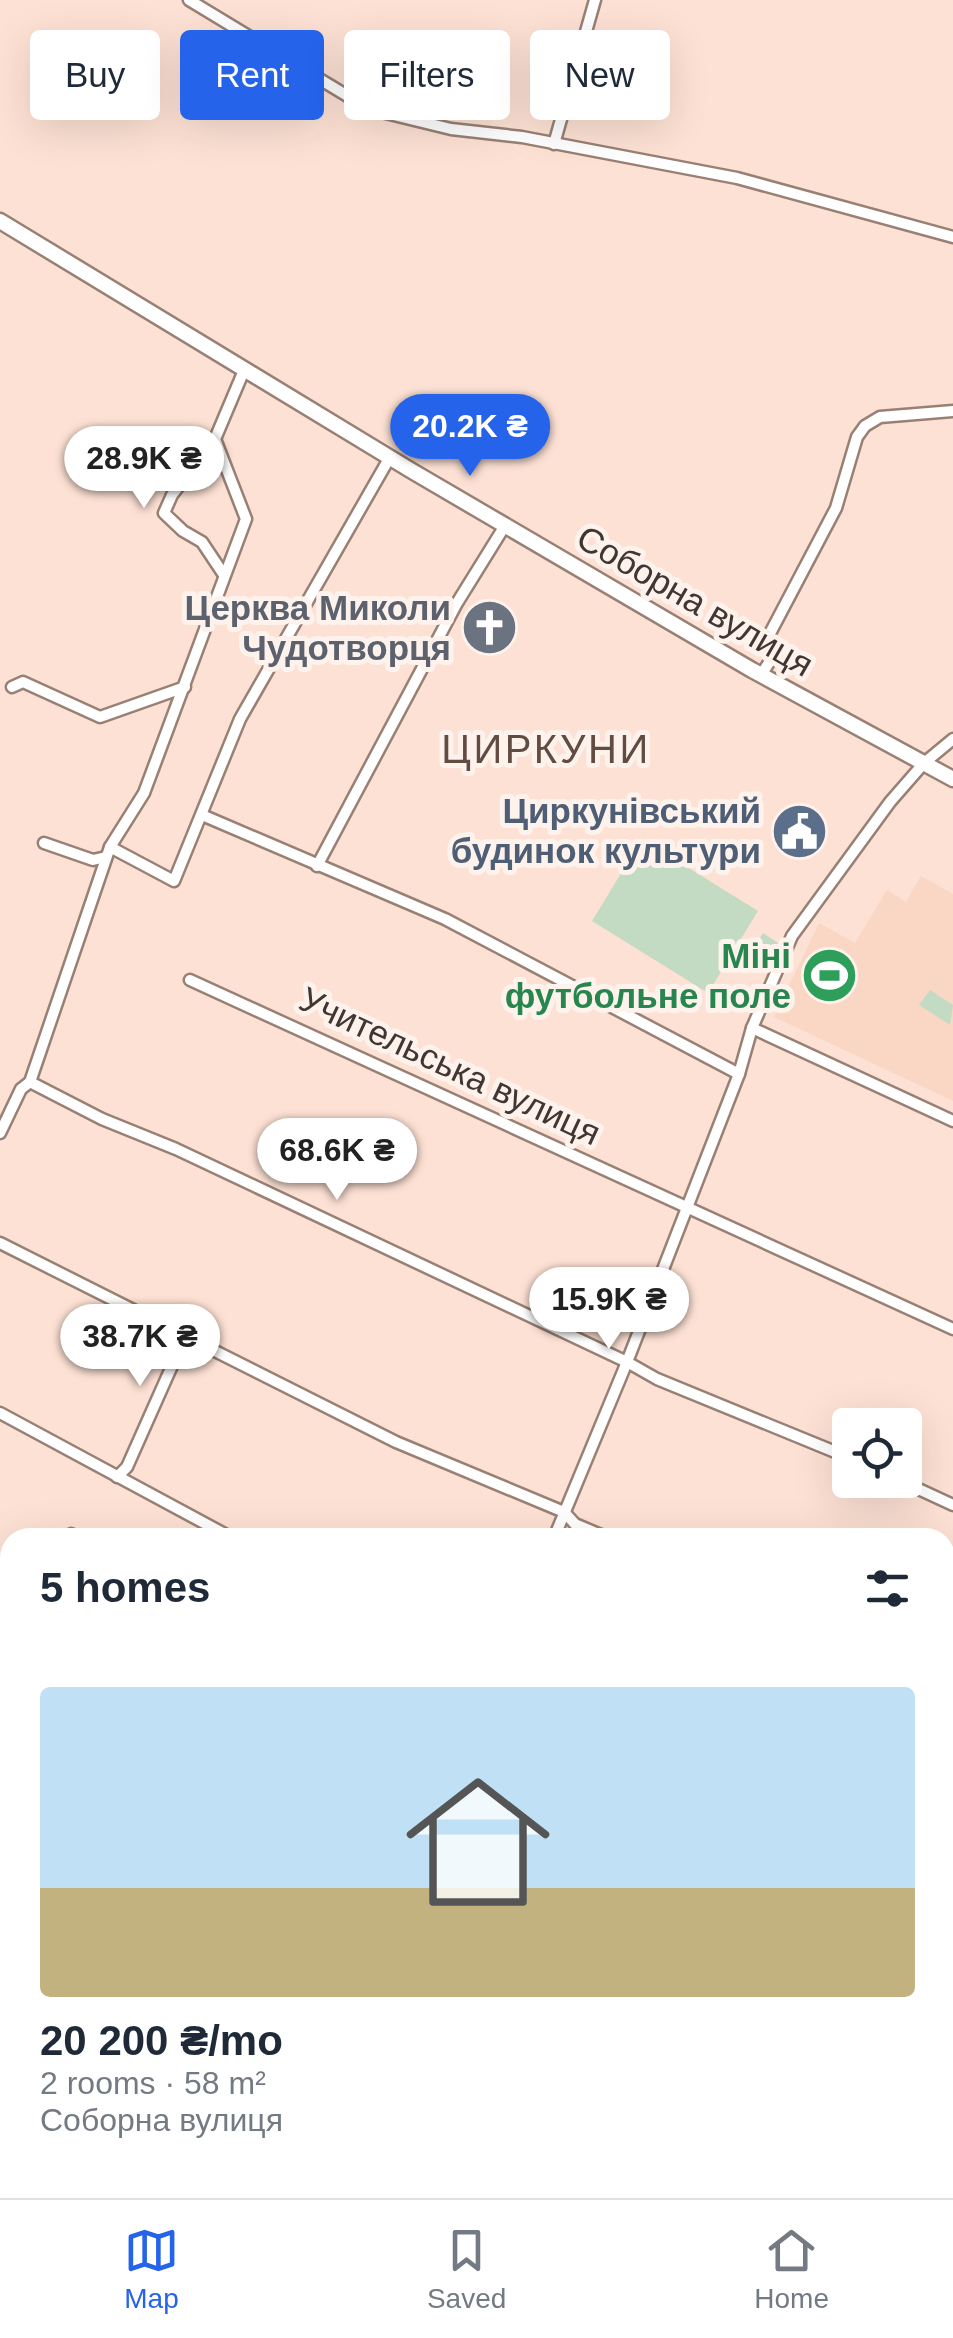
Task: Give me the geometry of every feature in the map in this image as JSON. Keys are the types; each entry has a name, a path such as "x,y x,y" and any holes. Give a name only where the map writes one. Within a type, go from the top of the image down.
{"street":[{"path":"189,0 369,109 451,129 554,144 780,188 953,237"},
{"path":"554,144 595,0"},
{"name":"Соборна вулиця","path":"0,221 761,675 953,779"},
{"path":"224,575 202,542 182,531 164,514 172,495 215,439 245,368"},
{"path":"761,675 770,660 766,641 836,508 856,437 865,426 880,418 953,411"},
{"path":"0,1134 21,1089 30,1082 108,852 144,793 246,520 215,439"},
{"path":"108,852 174,881 240,719 390,457"},
{"path":"318,866 456,603 506,524"},
{"path":"12,687 22,682 100,717 186,687"},
{"path":"558,1528 739,1074 752,1028 792,936 890,802 924,763 953,739"},
{"path":"202,815 445,919 739,1074"},
{"path":"44,843 93,860 108,852"},
{"name":"Учительська вулиця","path":"190,980 953,1329"},
{"path":"752,1028 953,1121"},
{"path":"30,1082 658,1380 832,1451"},
{"path":"0,1243 396,1442 564,1512 584,1528"},
{"path":"117,1477 127,1466 175,1359 184,1344 193,1339"},
{"path":"0,1412 213,1528"},
{"path":"922,1491 953,1505"}],"shaded area":[{"path":"921,876 953,894 953,1101 774,1017 819,923 855,943 887,890 906,902"}],"green space":[{"path":"642,839 758,911 708,993 592,921"},
{"path":"763,933 778,943 761,970 745,961"},
{"name":"Міні футбольне поле","path":"817,955 855,976 843,997 805,976"},
{"path":"930,990 953,1005 950,1025 919,1005"}],"place":[{"name":"Церква Миколи Чудотворця","path":"490,628"},
{"name":"Циркунівський будинок культури","path":"800,831"},
{"name":"Міні футбольне поле","path":"830,976"}],"district":[{"name":"ЦИРКУНИ","path":"546,749"}]}
